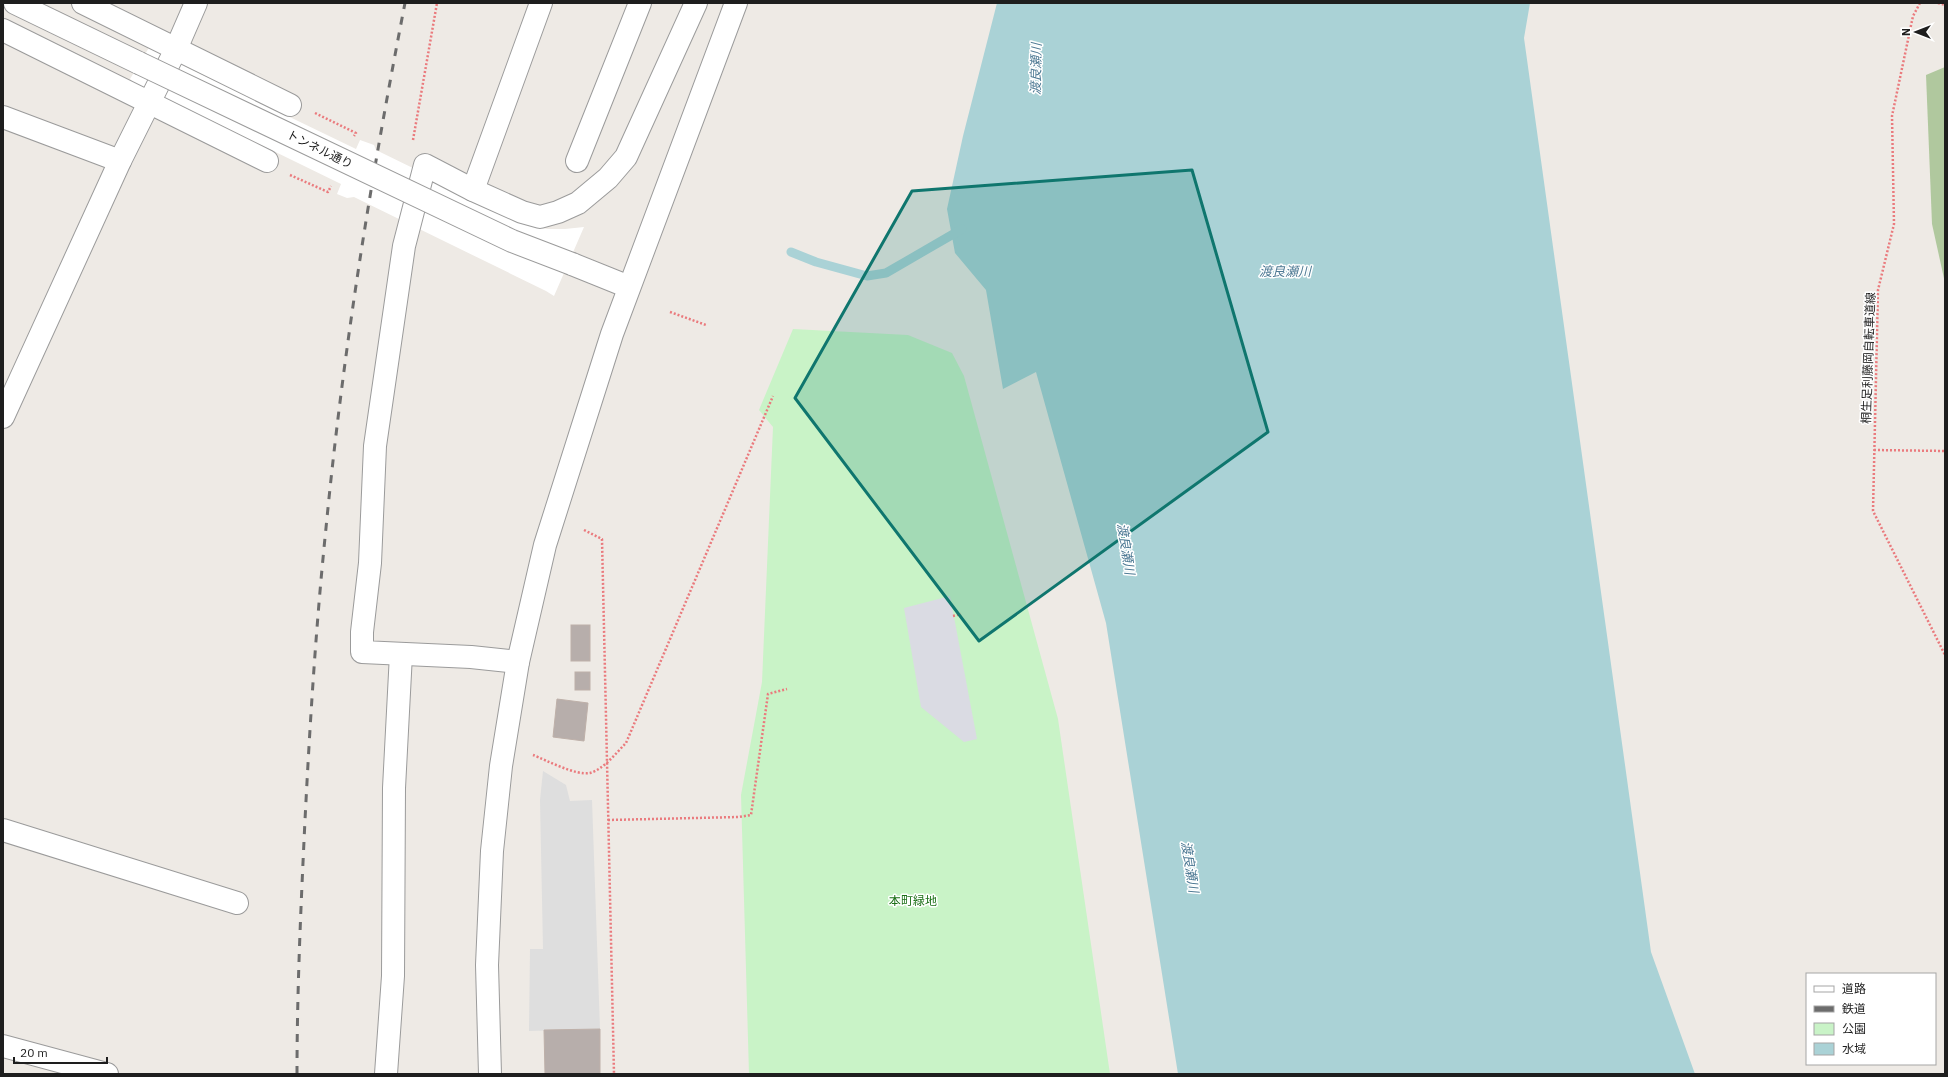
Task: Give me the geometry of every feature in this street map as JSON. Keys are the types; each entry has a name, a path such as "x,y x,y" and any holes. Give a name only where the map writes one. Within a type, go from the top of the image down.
{"street":[{"name":"トンネル通り","path":"15,3 512,241 629,287"},
{"path":"83,3 290,106"},
{"path":"3,417 120,161 176,48 196,3"},
{"path":"473,190 541,3"},
{"path":"577,161 640,3"},
{"path":"518,662 471,657 362,652 362,632 370,563 375,446 404,246 425,165 473,190 522,212 540,217 558,212 578,203 608,178 626,157 696,3"},
{"path":"490,1074 487,965 492,851 501,766 518,662 545,545 629,287 736,3"},
{"path":"3,30 149,101 267,161"},
{"path":"3,117 120,161"},
{"path":"386,1074 393,976 394,788 401,654"},
{"path":"3,830 237,903"},
{"path":"3,1046 106,1074"}],"path":[{"path":"425,165 415,158 411,150 437,3"},
{"name":"桐生足利藤岡自転車道線","path":"1920,3 1914,16 1892,116 1894,224 1878,290 1873,511 1945,655"},
{"path":"1938,3 1945,6"},
{"path":"670,312 706,325"},
{"path":"533,755 567,770 589,773 608,762 626,743 773,396"},
{"path":"1874,450 1945,451"},
{"path":"584,530 602,539 614,1074"},
{"path":"953,616 962,614"},
{"path":"608,820 739,817 751,815 768,694 787,689"}],"highlighted area":[{"path":"1192,170 1268,432 979,641 795,398 912,191"}],"green space":[{"path":"1945,67 1945,283 1932,224 1926,75"},
{"name":"本町緑地","path":"793,329 908,335 952,353 964,376 1058,719 1110,1074 749,1074 741,795 762,682 773,427 759,410"}],"shaded area":[{"path":"950,596 977,739 964,742 921,707 904,608"},
{"path":"543,771 566,785 570,801 592,800 600,1029 529,1031 530,949 543,949 540,800"}],"water":[{"name":"渡良瀬川","path":"997,3 1530,3 1524,38 1651,952 1695,1074 1178,1074 1106,623 1036,372 1003,389 986,290 955,253 947,209 963,136"}],"pier":[{"path":"150,46 151,49 188,68 356,149 360,140 374,145 376,150 519,220 536,227 548,229 584,227 554,296 354,197 347,198 337,194 341,184 134,83 130,79"}],"building":[{"path":"571,625 590,625 590,661 571,661"},
{"path":"575,672 590,672 590,690 575,690"},
{"path":"557,699 588,703 584,741 553,737"},
{"path":"600,1029 600,1074 545,1074 544,1030"}],"waterway":[{"path":"791,252 816,262 867,276 886,273 962,229"}],"railway":[{"path":"297,1074 302,883 311,710 322,564 341,396 359,265 405,3"}]}
